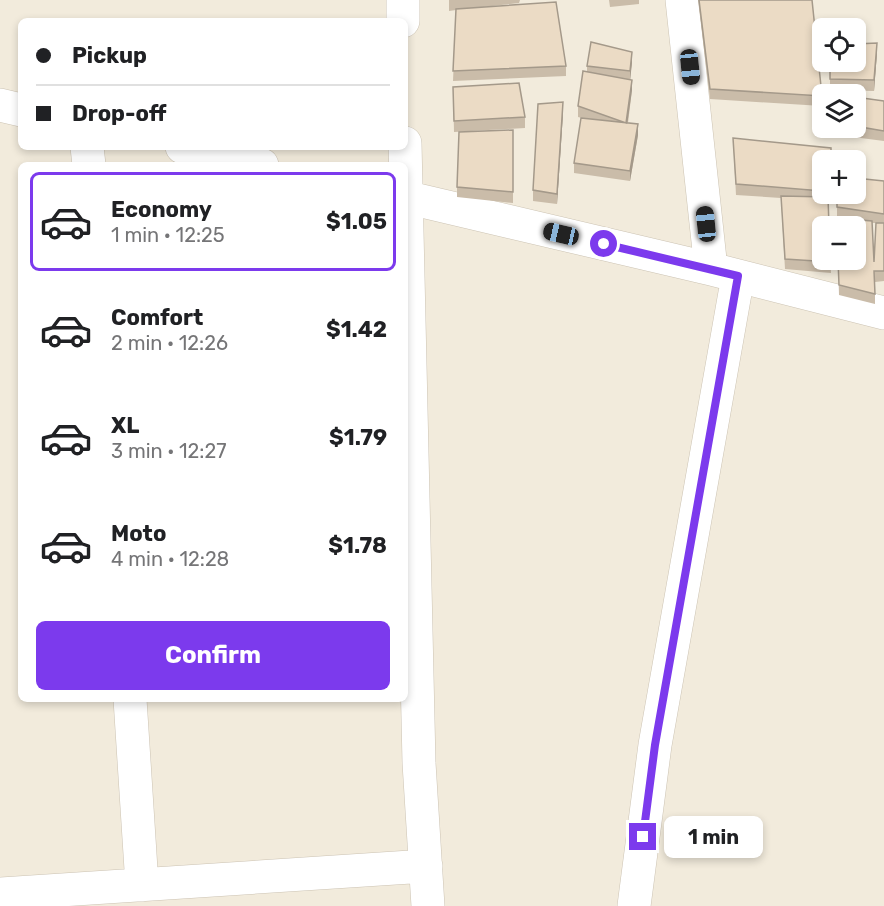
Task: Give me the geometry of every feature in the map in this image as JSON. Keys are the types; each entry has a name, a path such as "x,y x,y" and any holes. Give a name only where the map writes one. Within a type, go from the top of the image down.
{"street":[{"path":"403,0 403,18"},
{"path":"634,906 655,745 724,272 682,0"},
{"path":"0,105 18,109"},
{"path":"195,150 249,162"},
{"path":"408,198 724,272 884,313"},
{"path":"408,318 419,763 429,906"},
{"path":"130,702 142,885"},
{"path":"0,894 426,866"}],"shaded area":[{"path":"0,0 884,0 884,906 0,906"}],"building":[{"path":"699,0 812,0 814,18 812,18 812,72 820,72 821,84 812,84 812,95 710,89"},
{"path":"556,2 566,66 453,71 456,9"},
{"path":"591,42 632,52 630,71 587,66"},
{"path":"877,43 874,80 830,79 830,72 866,72 866,44"},
{"path":"583,71 632,80 626,123 578,106"},
{"path":"519,83 525,117 454,121 453,87"},
{"path":"866,99 884,101 884,131 866,128"},
{"path":"563,102 557,194 533,190 538,104"},
{"path":"581,118 638,124 630,171 574,163"},
{"path":"513,130 513,192 457,187 459,132"},
{"path":"733,138 831,148 831,150 812,150 812,190 736,184"},
{"path":"866,179 884,181 884,214 837,207 837,204 866,204"},
{"path":"781,196 812,197 812,204 828,204 829,216 812,216 812,261 785,259"},
{"path":"866,220 872,221 874,262 876,223 884,223 884,271 874,271 875,294 839,285 838,270 866,270"}],"route":[{"path":"604,244 738,276 655,745 643,837"}]}
